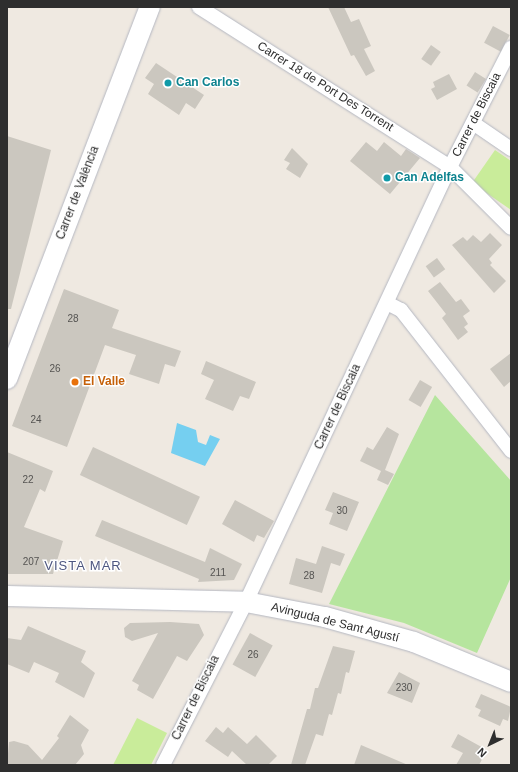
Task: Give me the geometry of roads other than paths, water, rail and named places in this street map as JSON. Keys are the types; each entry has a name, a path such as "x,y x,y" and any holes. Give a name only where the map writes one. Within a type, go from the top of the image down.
{"street":[{"name":"Carrer de València","path":"7,379 150,7"},
{"name":"Carrer 18 de Port Des Torrent","path":"199,7 450,167 511,228"},
{"name":"Carrer de Biscaia","path":"163,765 246,602 450,167 474,123 511,48"},
{"path":"474,123 511,149"},
{"path":"387,303 401,310 511,451"},
{"name":"Avinguda de Sant Agustí","path":"7,596 246,602 325,617 414,642 511,682"}],"water":[{"path":"177,423 196,430 198,442 206,445 210,435 220,439 205,466 171,453"}],"place":[{"name":"Can Carlos","path":"168,83"},
{"name":"Can Adelfas","path":"387,178"},
{"name":"El Valle","path":"75,382"}],"district":[{"name":"VISTA MAR","path":"83,566"}]}
